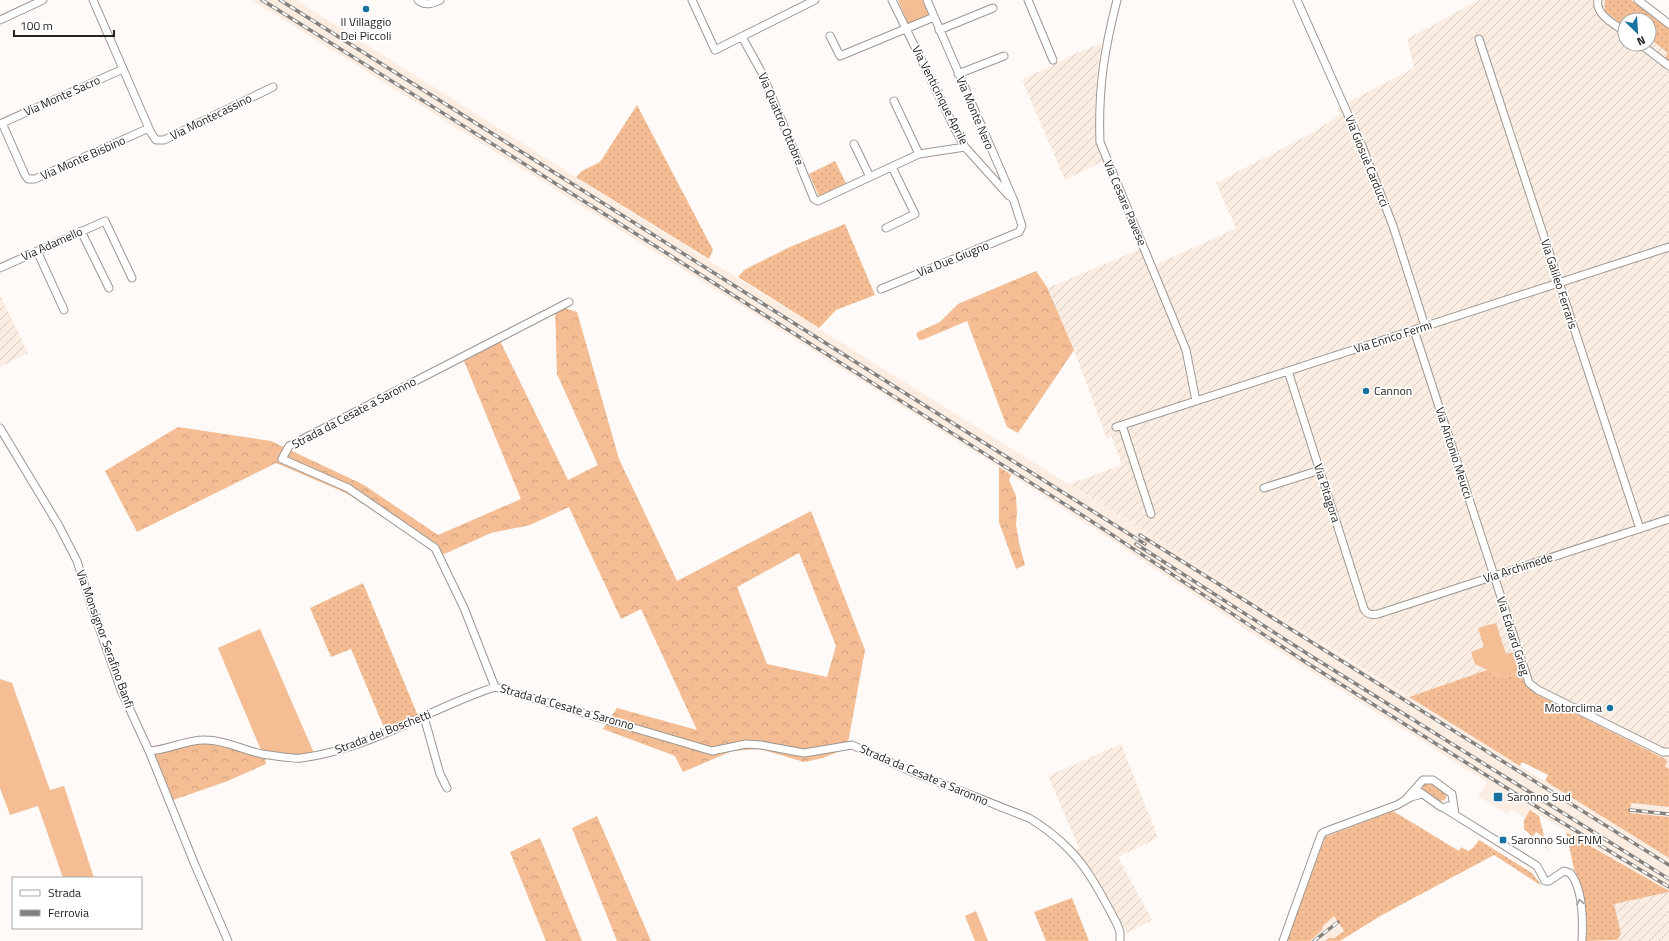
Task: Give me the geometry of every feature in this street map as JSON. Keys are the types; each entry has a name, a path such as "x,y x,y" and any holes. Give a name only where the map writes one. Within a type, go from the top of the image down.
{"street":[{"path":"0,20 43,0"},
{"name":"Via Montecassino","path":"93,0 149,128 156,140 164,140 273,87"},
{"path":"420,2 431,4 440,0"},
{"path":"692,0 716,50 802,3 815,0"},
{"name":"Via Venticinque Aprile","path":"892,0 965,147 1014,201"},
{"name":"Via Monte Nero","path":"927,0 1014,201 1022,226"},
{"path":"1028,0 1053,60"},
{"name":"Via Cesare Pavese","path":"1117,0 1106,44 1101,76 1098,112 1100,142 1186,350 1196,401"},
{"name":"Via Giosuè Carducci","path":"1297,0 1362,146 1390,218 1425,326"},
{"path":"1598,0 1600,12 1617,26"},
{"path":"1638,0 1669,24"},
{"path":"939,30 993,8"},
{"path":"830,36 840,56 934,17"},
{"name":"Via Quattro Ottobre","path":"742,37 762,73 814,199 818,201 870,178"},
{"name":"Via Galileo Ferraris","path":"1479,39 1640,529"},
{"path":"1651,52 1669,66"},
{"path":"958,74 1004,56"},
{"name":"Via Monte Sacro","path":"1,124 123,69"},
{"path":"894,101 919,154"},
{"name":"Via Monte Bisbino","path":"1,124 25,175 28,179 35,180 149,128"},
{"path":"854,144 870,178 919,154 965,147"},
{"path":"886,228 915,214 892,167"},
{"name":"Via Adamello","path":"0,268 105,221 132,278"},
{"name":"Via Due Giugno","path":"881,289 1019,232 1022,226"},
{"path":"81,231 109,288"},
{"name":"Via Enrico Fermi","path":"1151,514 1119,426 1669,247"},
{"path":"37,251 64,310"},
{"name":"Strada da Cesate a Saronno","path":"569,302 289,446 282,459 348,488 435,548 464,608 495,688 712,751 746,744 761,745 804,753 856,746 910,771 1029,818 1047,830 1063,844 1088,872 1118,924 1120,941"},
{"name":"Via Antonio Meucci","path":"1414,330 1494,576"},
{"name":"Via Pitagora","path":"1288,371 1364,609 1368,614"},
{"name":"Via Monsignor Serafino Banfi","path":"0,428 60,526 77,561 121,690 149,751 228,941"},
{"path":"1264,488 1320,470"},
{"name":"Via Archimede","path":"1368,614 1378,614 1669,519"},
{"name":"Via Edvard Grieg","path":"1494,576 1525,674 1532,686 1657,749 1664,752 1669,752"},
{"name":"Strada dei Boschetti","path":"149,751 174,747 194,741 207,740 262,754 300,759 332,752 364,741 424,717 468,696 495,688"},
{"path":"424,717 440,774 447,788"},
{"path":"1406,800 1420,783 1427,779 1433,780 1452,794 1455,815"},
{"path":"1420,783 1419,788 1422,794 1537,866 1544,879 1547,881 1564,871 1568,871 1572,875 1577,887 1582,915 1582,941"},
{"path":"1283,941 1321,835 1326,830 1389,808 1422,794"},
{"path":"1444,808 1452,802"}],"shaded area":[{"path":"252,0 296,0 628,210 1287,620 1340,655 1669,858 1669,891 1531,810 1525,818 1511,809 1507,814 1478,796 1487,782 1266,643 999,467"},
{"path":"1479,0 1637,0 1652,12 1617,12 1617,52 1657,52 1657,16 1669,25 1669,769 1665,766 1667,760 1529,689 1522,677 1513,652 1506,654 1484,647 1475,664 1487,670 1409,697 1069,484 1122,465 1112,437 1107,439 1074,350 1048,288 1140,249 1149,268 1236,228 1216,183 1312,133 1340,115 1337,108 1414,68 1407,39"},
{"path":"1102,43 1097,75 1095,111 1096,144 1103,161 1065,180 1022,80 1077,53"},
{"path":"0,295 28,353 0,367"},
{"path":"1121,744 1158,838 1118,857 1152,920 1127,933 1092,870 1084,873 1069,853 1079,848 1048,776"},
{"path":"1630,803 1669,807 1669,817 1630,813"},
{"path":"1669,892 1669,941 1611,941 1617,940 1621,934 1614,904"},
{"path":"1334,916 1344,931 1334,938 1329,938 1325,941 1310,941 1322,930 1322,926"}],"green space":[{"path":"898,0 925,0 931,14 908,24"},
{"path":"1605,0 1631,0 1647,12 1617,12 1617,21 1605,11"},
{"path":"1657,20 1669,29 1669,61 1665,58 1668,53 1657,44"},
{"path":"637,105 713,250 709,259 576,177 582,171 600,162"},
{"path":"835,161 846,183 819,196 809,174"},
{"path":"845,224 875,295 836,310 819,328 738,277 744,270 790,247"},
{"path":"1036,271 1047,287 1074,350 1018,433 1007,427 967,321 922,340 919,340 916,334 940,322 958,304"},
{"path":"555,305 577,312 619,459 677,581 811,511 865,650 847,748 823,758 804,762 760,749 732,751 683,772 675,756 603,729 617,708 697,730 641,609 621,619 569,507 530,525 491,533 442,555 346,493 276,463 137,532 105,471 178,427 271,441 364,485 438,535 521,499 464,361 500,341 568,480 598,465 557,374","holes":["799,553 836,646 827,677 767,664 737,587"]},
{"path":"999,467 1011,475 1009,480 1016,496 1016,524 1025,565 1016,569 999,522"},
{"path":"363,583 418,716 385,730 351,649 331,657 310,608"},
{"path":"1496,623 1506,654 1513,652 1520,673 1503,678 1475,664 1471,652 1484,647 1478,628"},
{"path":"260,629 314,753 300,755 261,750 218,648"},
{"path":"1487,670 1503,678 1520,673 1525,684 1535,693 1667,760 1665,766 1669,769 1669,807 1631,803 1630,813 1669,817 1669,858 1545,781 1548,775 1522,762 1520,766 1409,697"},
{"path":"0,679 12,683 50,790 64,786 94,877 63,877 38,806 10,815 0,788"},
{"path":"205,742 265,757 266,764 225,782 173,800 154,752"},
{"path":"1429,781 1447,794 1445,800 1440,801 1423,790 1423,784"},
{"path":"1530,810 1539,816 1548,852 1545,844 1541,842 1544,837 1536,832 1533,837 1524,829 1524,820"},
{"path":"1393,811 1459,851 1461,847 1468,851 1473,848 1479,840 1532,873 1542,886 1494,855 1382,915 1340,941 1325,941 1329,938 1334,938 1344,931 1334,916 1310,941 1287,941 1325,837"},
{"path":"597,816 651,941 617,941 572,828"},
{"path":"1566,832 1669,891 1614,904 1621,934 1617,940 1586,941 1587,922 1583,896 1579,880 1574,869"},
{"path":"540,838 582,941 546,941 510,852"},
{"path":"1072,898 1089,941 1046,941 1034,912"},
{"path":"976,911 988,941 975,941 965,916"}],"railway":[{"path":"262,0 1085,517 1307,663 1553,817 1669,887"},
{"path":"280,0 1145,544"},
{"path":"1140,535 1669,865"},
{"path":"1136,544 1311,656 1669,879"},
{"path":"1630,810 1669,814"},
{"path":"1314,941 1338,922"}],"place":[{"name":"Il Villaggio Dei Piccoli","path":"366,9"},
{"name":"Cannon","path":"1366,391"},
{"name":"Motorclima","path":"1610,708"},
{"name":"Saronno Sud","path":"1498,797"},
{"name":"Saronno Sud FNM","path":"1503,840"}]}
